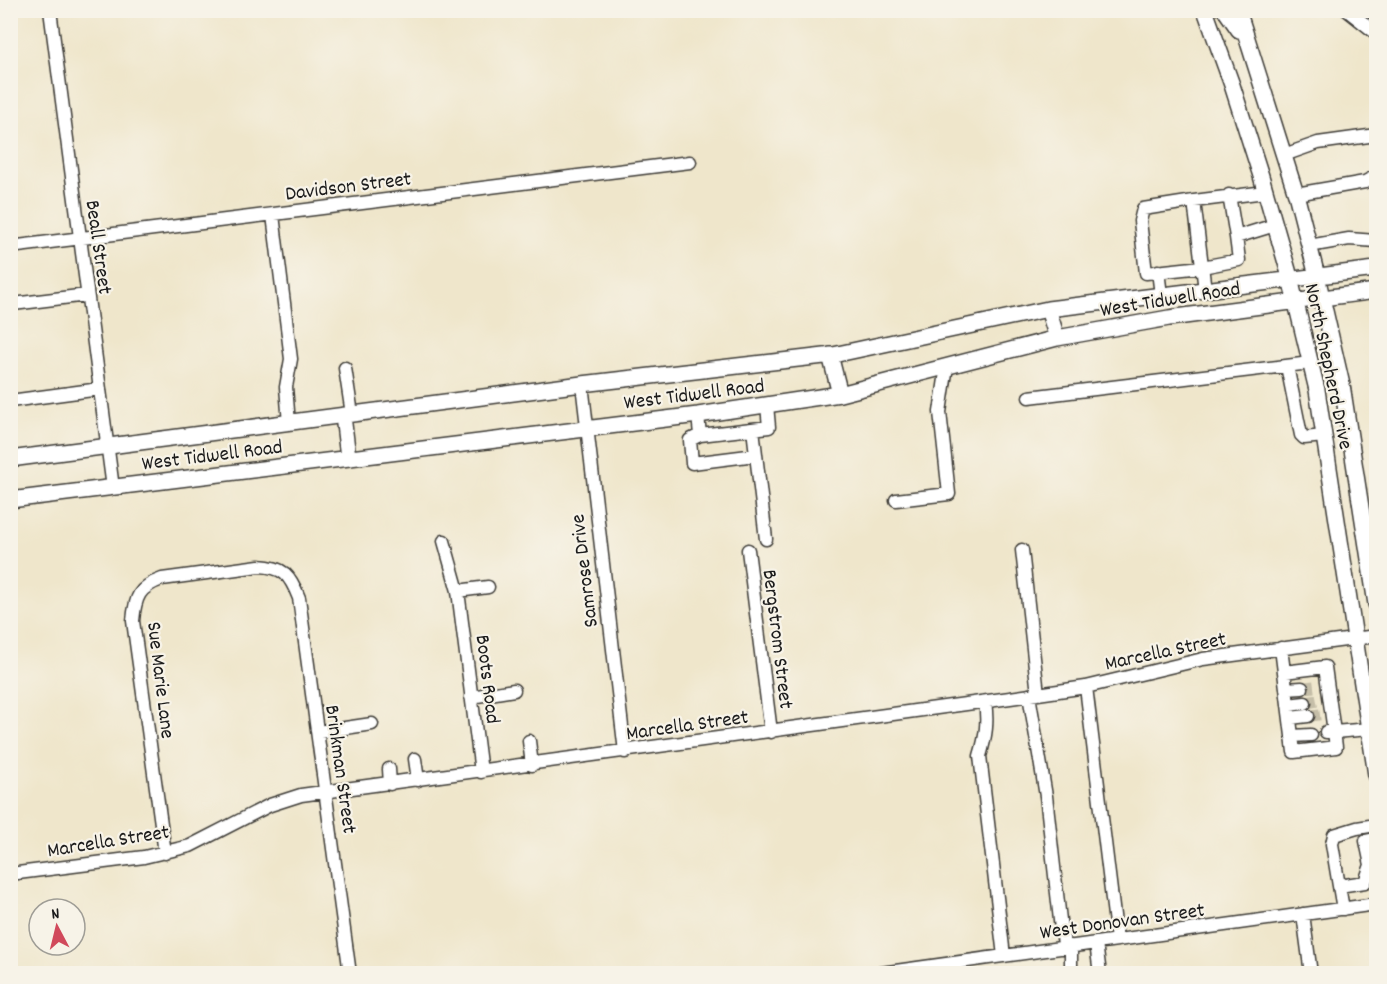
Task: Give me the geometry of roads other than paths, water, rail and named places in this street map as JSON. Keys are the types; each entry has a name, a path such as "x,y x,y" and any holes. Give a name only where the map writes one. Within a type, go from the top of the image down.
{"main road":[{"name":"North Shepherd Drive","path":"1205,10 1232,85 1275,225 1317,390 1377,775"},
{"path":"1225,10 1247,40"},
{"name":"North Shepherd Drive","path":"1238,10 1310,246 1342,385 1377,604"},
{"name":"West Tidwell Road","path":"10,459 582,384 830,355 1048,309 1377,269"},
{"name":"West Tidwell Road","path":"10,500 698,415 840,394 1057,338 1169,318 1377,291"},
{"path":"1048,309 1057,338"},
{"path":"830,355 840,394"},
{"path":"347,415 348,457"}],"street":[{"name":"Beall Street","path":"50,10 113,488"},
{"path":"1347,10 1377,33"},
{"path":"1284,155 1318,142 1377,135"},
{"name":"Davidson Street","path":"10,247 690,162"},
{"path":"1296,194 1372,181"},
{"path":"1229,195 1239,260 1202,267 1146,273 1140,221 1143,209 1229,195 1265,192"},
{"path":"1194,201 1205,290"},
{"path":"273,214 291,359 286,387 289,423"},
{"path":"1236,237 1275,225"},
{"path":"1310,246 1349,238 1377,241"},
{"path":"1158,271 1161,295"},
{"path":"13,304 87,294"},
{"path":"1029,397 1310,363"},
{"path":"896,500 949,494 940,412 947,366"},
{"path":"1287,366 1301,435 1304,438 1324,436"},
{"path":"345,368 347,415"},
{"name":"Samrose Drive","path":"582,384 625,752"},
{"path":"10,401 100,390"},
{"path":"756,455 692,463 690,440 700,435 769,427 766,405"},
{"path":"698,415 700,435"},
{"path":"753,429 765,540"},
{"name":"Boots Road","path":"444,541 458,591 481,772"},
{"name":"Bergstrom Street","path":"748,550 771,732"},
{"path":"1022,550 1033,695 1057,894 1071,974"},
{"name":"Sue Marie Lane","path":"165,853 133,621 134,606 139,594 148,584 162,579 259,566 274,567 286,573"},
{"name":"Brinkman Street","path":"286,573 299,598 350,974"},
{"path":"458,591 488,587"},
{"name":"Marcella Street","path":"10,874 165,853 190,846 270,805 301,795 1033,695 1086,687 1203,659 1377,636"},
{"path":"1281,648 1288,705 1290,718 1294,752 1336,747 1330,732 1325,700 1323,685 1325,666 1284,672"},
{"path":"1086,687 1117,940"},
{"path":"1286,689 1302,688"},
{"path":"471,697 514,690"},
{"path":"985,702 988,721 980,756 1004,956"},
{"path":"1288,705 1305,702"},
{"path":"1290,718 1308,716"},
{"path":"318,732 372,724"},
{"path":"1330,732 1370,729"},
{"path":"1292,736 1311,735"},
{"path":"529,741 532,765"},
{"path":"415,759 418,780"},
{"path":"389,769 390,784"},
{"path":"1343,909 1332,844 1334,835 1377,825"},
{"path":"1340,886 1365,882 1374,865 1366,841 1377,839"},
{"name":"West Donovan Street","path":"873,974 1377,904"},
{"path":"1304,914 1311,974"},
{"path":"1096,943 1100,974"}],"tunnel":[{"path":"1302,688 1318,686"},
{"path":"1305,703 1320,700"},
{"path":"1308,716 1323,714"}]}
